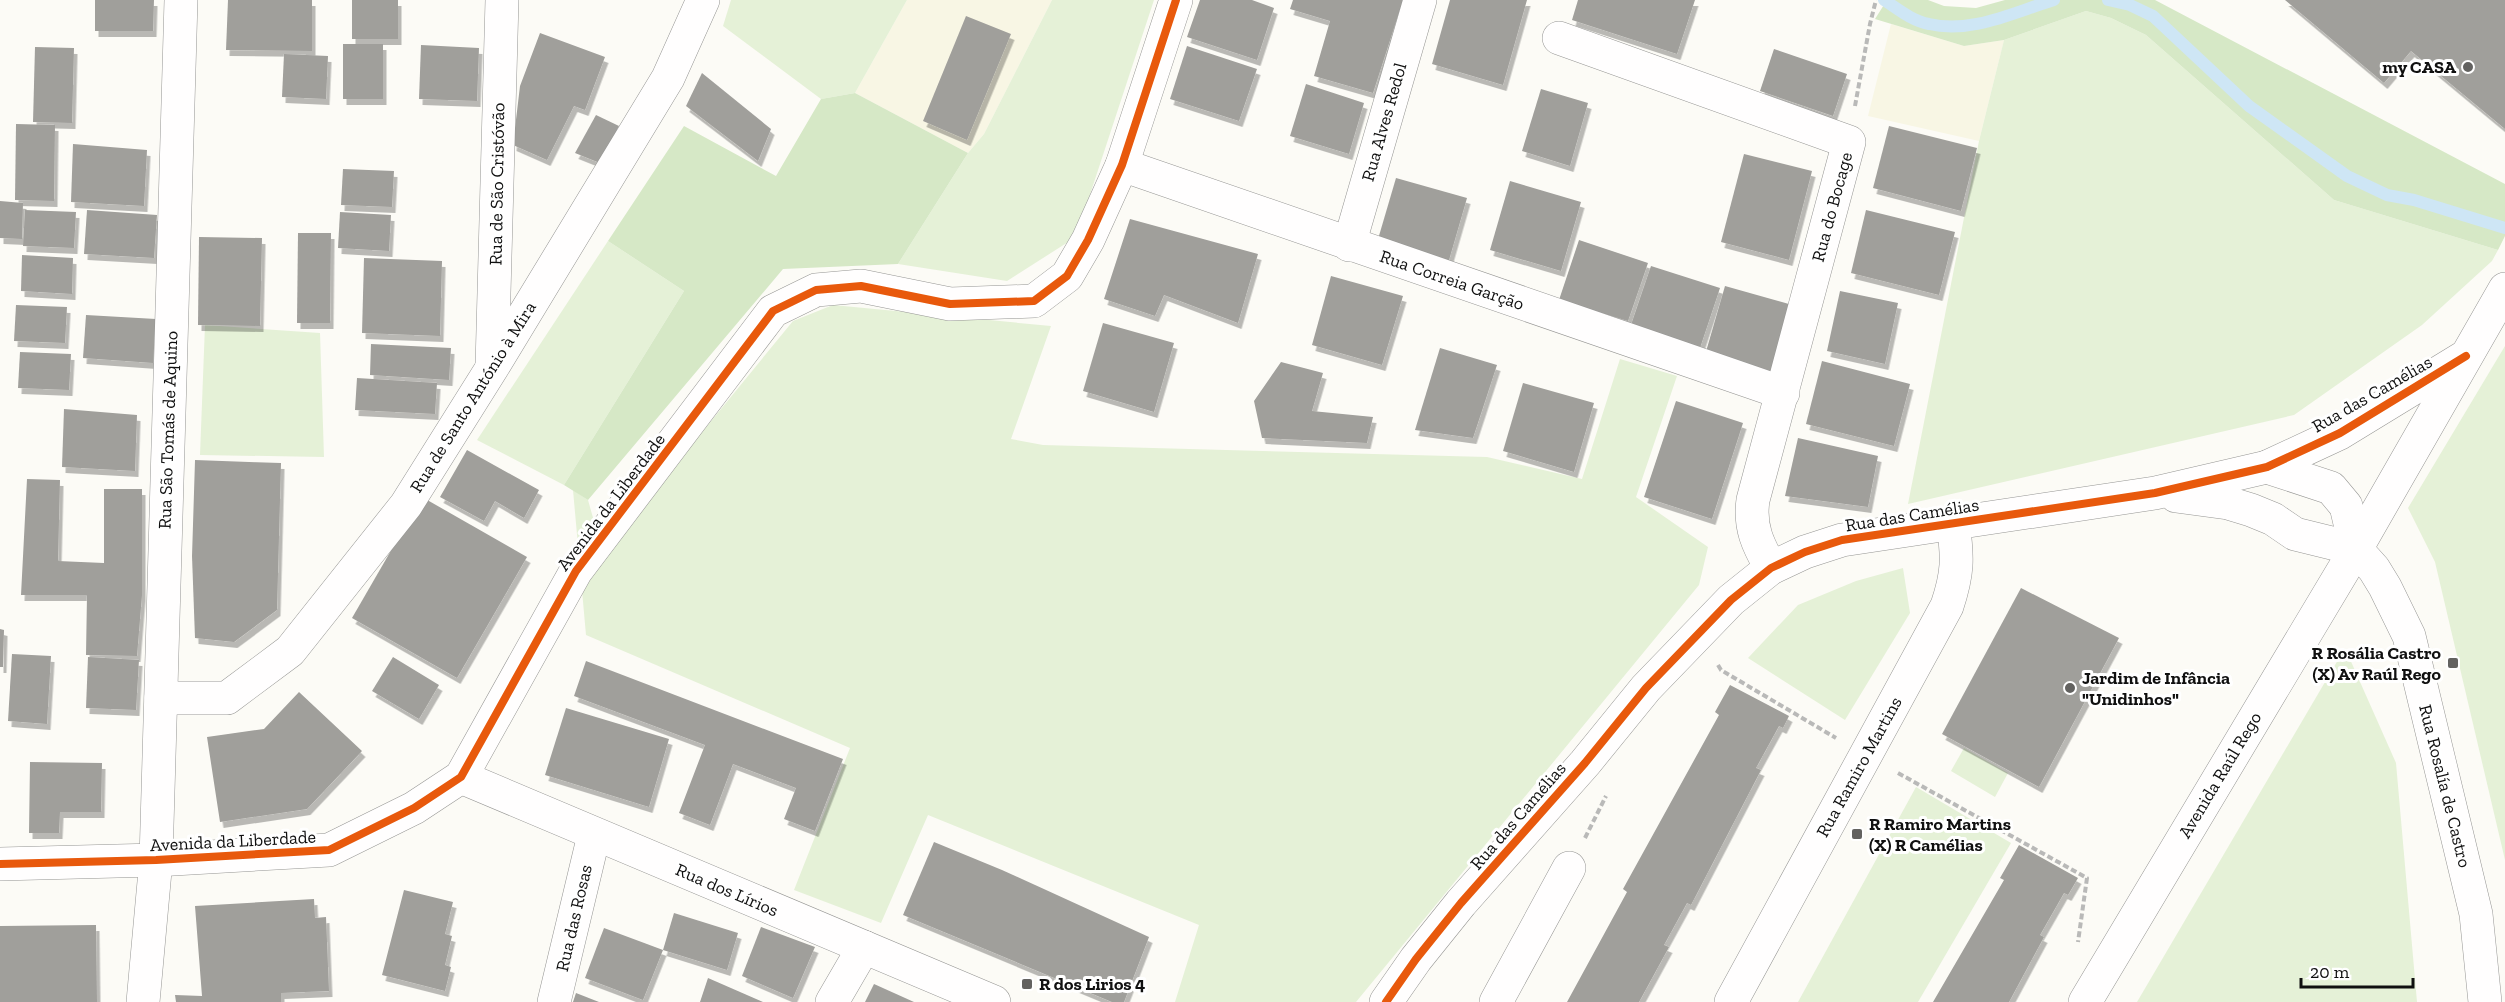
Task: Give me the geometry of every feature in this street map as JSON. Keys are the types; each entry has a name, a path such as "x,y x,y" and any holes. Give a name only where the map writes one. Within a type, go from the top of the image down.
{"street":[{"name":"Rua São Tomás de Aquino","path":"143,1002 156,860 181,0"},
{"name":"Rua de São Cristóvão","path":"492,368 502,0"},
{"name":"Rua de Santo António à Mira","path":"161,698 227,698 290,651 406,505 668,78 703,0"},
{"name":"Avenida da Liberdade","path":"0,864 156,860 329,850 414,808 461,777 576,572 773,311 816,290 861,286 950,304 1034,301 1067,276 1088,240 1122,165 1176,0"},
{"name":"Rua Alves Redol","path":"1349,244 1420,0"},
{"name":"Rua do Bocage","path":"1559,38 1849,142 1751,513 1753,530 1772,568"},
{"name":"Rua Correia Garção","path":"1122,165 1783,393"},
{"name":"Rua das Camélias","path":"1386,1002 1416,959 1461,903 1585,763 1646,688 1731,600 1772,568 1805,552 1842,540 2155,493 2267,467 2340,433 2466,356 2497,319 2505,289"},
{"name":"Avenida Raúl Rego","path":"2093,989 2356,549 2466,356"},
{"path":"2267,467 2331,488 2346,506 2356,549"},
{"name":"Rua das Camélias","path":"2155,493 2228,503 2273,519 2295,534 2356,549"},
{"name":"Rua Ramiro Martins","path":"1731,1002 1947,606 1956,578 1957,554 1953,523"},
{"name":"Rua Rosalía de Castro","path":"2356,549 2374,569 2385,587 2409,636 2476,914 2485,1002"},
{"name":"Rua dos Lírios","path":"461,777 994,1002"},
{"name":"Rua das Rosas","path":"554,1002 594,835"},
{"path":"1496,1002 1569,868"},
{"path":"832,1002 864,947"}],"path":[{"path":"1849,142 1876,0"},
{"path":"1701,632 1721,670 1866,755 2086,878 2075,960 2093,989"}],"shaded area":[{"path":"907,0 1052,0 984,134 968,153 855,93"},
{"path":"1891,24 1964,46 2004,40 1979,141 1868,116"}],"green space":[{"path":"731,0 907,0 855,93 821,99 723,26"},
{"path":"1052,0 1154,0 1076,237 1007,281 898,264 968,153 984,134"},
{"path":"1887,0 1928,0 1944,6 1976,8 2005,0 2155,0 2505,184 2505,236 2498,250 2334,200 2146,35 2111,18 2086,11 2004,40 1964,46 1875,19"},
{"path":"2086,11 2111,18 2146,35 2334,200 2498,250 2492,261 2422,325 2294,415 1908,504 1979,141 2004,40"},
{"path":"855,93 968,153 898,264 783,269 588,500 564,485 684,291 608,241 684,126 776,176 821,99"},
{"path":"608,241 684,291 564,485 477,440"},
{"path":"833,305 1051,326 1011,439 1043,445 1487,457 1582,479 1620,359 1677,376 1636,497 1708,547 1699,585 1356,1002 1175,1002 1199,925 928,815 881,923 794,890 850,748 586,635 573,490 588,500 603,553 793,321"},
{"path":"205,325 320,333 324,457 200,455"},
{"path":"2505,346 2505,860 2435,562 2408,508"},
{"path":"1903,568 1910,613 1845,720 1748,658 1798,605 1856,581"},
{"path":"2345,648 2396,763 2417,1002 2137,1002"},
{"path":"1964,748 2008,773 1995,797 1951,771"},
{"path":"1916,787 2011,843 1918,1002 1798,1002"}],"building":[{"path":"95,0 154,0 153,31 95,31"},
{"path":"228,0 312,0 312,51 226,50"},
{"path":"352,0 398,0 398,39 352,39"},
{"path":"1200,0 1252,0 1274,8 1257,60 1187,37"},
{"path":"1293,0 1403,0 1373,93 1314,76 1330,21 1290,9"},
{"path":"1450,0 1527,0 1503,85 1432,64"},
{"path":"1578,0 1695,0 1677,54 1572,20"},
{"name":"my CASA","path":"2285,0 2505,0 2505,129 2411,51 2384,83"},
{"path":"966,16 1011,34 967,140 923,121"},
{"path":"540,33 605,57 585,110 574,106 547,160 513,145 520,86"},
{"path":"343,44 383,44 383,99 343,99"},
{"path":"421,45 479,48 477,101 419,99"},
{"path":"1187,46 1257,69 1239,121 1170,99"},
{"path":"35,47 74,48 72,123 33,122"},
{"path":"1774,49 1847,74 1833,116 1760,91"},
{"path":"284,54 328,56 326,99 282,97"},
{"path":"702,73 771,129 758,161 686,106"},
{"path":"1306,84 1364,103 1349,154 1290,136"},
{"path":"1541,89 1588,103 1570,166 1522,151"},
{"path":"596,115 619,126 600,163 575,153"},
{"path":"16,124 55,125 54,201 15,200"},
{"path":"1889,126 1977,148 1961,211 1873,188"},
{"path":"73,144 147,150 144,206 71,202"},
{"path":"1744,154 1812,171 1789,260 1721,242"},
{"path":"343,169 394,171 392,207 341,205"},
{"path":"1396,178 1467,198 1447,267 1376,246"},
{"path":"1510,181 1581,202 1561,271 1490,250"},
{"path":"0,201 23,203 22,239 0,238"},
{"path":"25,210 76,212 74,248 23,246"},
{"path":"87,210 157,215 154,258 84,254"},
{"path":"1866,210 1955,232 1939,295 1851,273"},
{"path":"340,212 391,215 389,251 338,248"},
{"path":"1130,219 1258,254 1238,323 1164,295 1155,316 1104,299"},
{"path":"298,233 331,233 330,323 297,323"},
{"path":"199,237 262,238 260,326 198,325"},
{"path":"1579,240 1648,263 1628,321 1559,300"},
{"path":"22,255 73,258 72,294 21,291"},
{"path":"364,258 442,261 440,336 362,333"},
{"path":"1651,266 1720,288 1700,348 1631,325"},
{"path":"1331,276 1403,296 1382,365 1312,345"},
{"path":"1725,286 1796,306 1776,375 1705,355"},
{"path":"1840,291 1898,303 1885,364 1827,351"},
{"path":"16,305 67,307 65,343 14,341"},
{"path":"86,315 156,319 153,363 83,358"},
{"path":"1103,323 1174,343 1154,412 1083,391"},
{"path":"371,344 451,348 449,380 370,375"},
{"path":"1440,348 1497,365 1473,438 1415,430"},
{"path":"20,352 71,354 69,390 18,388"},
{"path":"1822,361 1910,384 1894,446 1806,424"},
{"path":"1281,362 1323,373 1312,411 1373,417 1367,443 1262,438 1254,401"},
{"path":"357,378 437,383 435,414 355,410"},
{"path":"1523,383 1594,403 1574,472 1503,451"},
{"path":"1676,401 1743,423 1712,519 1644,497"},
{"path":"64,409 137,415 135,471 62,467"},
{"path":"1798,438 1878,456 1868,507 1785,496"},
{"path":"467,450 539,490 524,518 495,501 484,521 440,497"},
{"path":"195,460 281,463 277,610 234,642 195,638 192,556"},
{"path":"27,479 60,480 58,561 104,563 104,489 142,489 142,595 137,656 86,655 87,595 21,595"},
{"path":"422,497 527,557 457,678 352,618"},
{"path":"2021,588 2119,638 2039,787 1942,734"},
{"path":"0,629 4,630 3,667 0,667"},
{"path":"12,654 51,656 47,724 8,721"},
{"path":"88,657 139,660 136,710 86,708"},
{"path":"393,657 439,685 419,719 372,691"},
{"path":"586,661 843,759 815,831 784,819 796,788 733,764 710,825 679,813 705,745 574,696"},
{"path":"1730,685 1789,716 1783,728 1779,726 1756,768 1761,770 1691,905 1687,903 1664,945 1669,947 1639,1002 1567,1002 1627,892 1623,889 1719,715 1715,712"},
{"path":"299,692 362,751 307,809 220,822 207,737 264,729"},
{"path":"566,708 669,739 649,807 545,775"},
{"path":"30,762 102,763 101,812 60,812 59,833 29,833"},
{"path":"934,842 1002,870 1149,937 1124,1002 1112,1002 903,915"},
{"path":"2019,845 2078,878 2068,895 2064,893 2040,935 2044,937 2009,1002 1933,1002 2004,880 2000,878"},
{"path":"404,890 453,902 445,934 452,936 445,965 451,967 445,991 382,975"},
{"path":"314,899 315,918 326,917 329,991 281,993 281,1002 176,1002 175,995 202,996 195,906"},
{"path":"674,913 738,933 727,970 663,950"},
{"path":"96,925 97,1002 0,1002 0,926"},
{"path":"761,927 815,947 793,998 742,976"},
{"path":"604,928 663,950 643,1000 585,978"},
{"path":"708,978 763,1002 700,1002"},
{"path":"874,984 914,1002 865,1002"},
{"path":"576,993 599,1002 573,1002"}],"waterway":[{"path":"1884,0 1917,20 1945,26 1977,24 2054,0"},
{"path":"2108,0 2130,5 2153,16 2249,106 2347,176 2387,195 2414,200 2505,228"}],"cycle path":[{"path":"0,864 156,860 329,850 414,808 461,777 576,571 773,311 816,290 861,286 950,304 1034,301 1067,276 1088,240 1122,165 1176,0"},
{"path":"1386,1002 1416,959 1461,903 1585,763 1646,688 1731,600 1771,568 1805,552 1842,540 2155,493 2267,467 2340,433 2466,356"}],"place":[{"name":"my CASA","path":"2468,67"},
{"name":"R Rosália Castro (X) Av Raúl Rego","path":"2453,663"},
{"name":"Jardim de Infância \"Unidinhos\"","path":"2070,688"},
{"name":"R Ramiro Martins (X) R Camélias","path":"1857,834"},
{"name":"R dos Lirios 4","path":"1027,984"}]}
